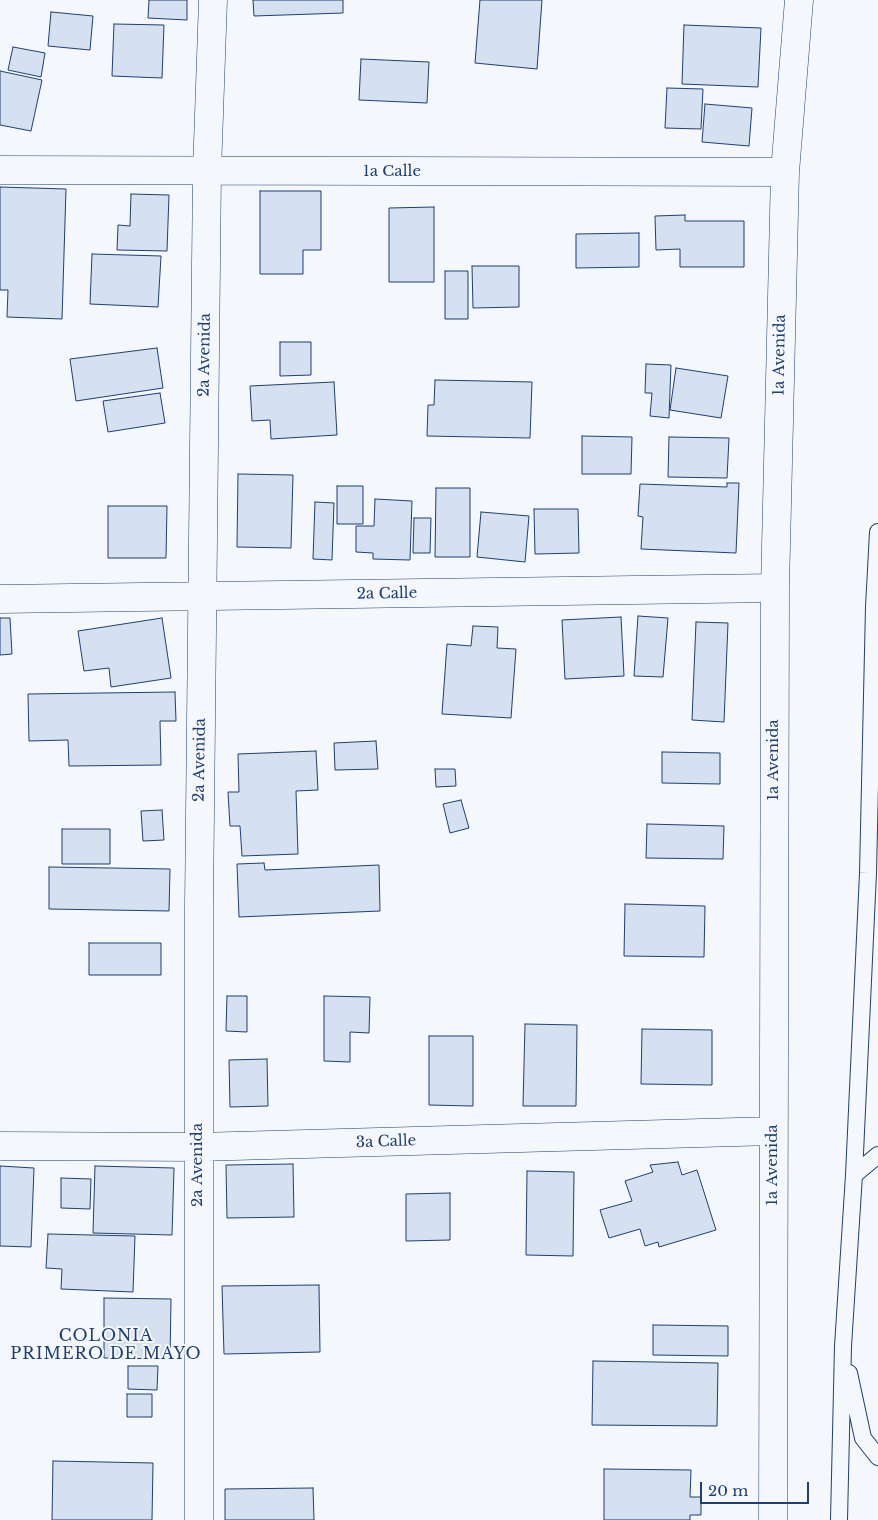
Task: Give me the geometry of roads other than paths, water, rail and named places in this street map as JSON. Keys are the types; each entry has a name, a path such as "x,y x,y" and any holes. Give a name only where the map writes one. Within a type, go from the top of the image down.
{"street":[{"name":"2a Avenida","path":"199,1520 198,1147 202,598 207,172 213,0"},
{"name":"1a Avenida","path":"773,1520 775,588 785,172 799,0"},
{"name":"1a Calle","path":"0,170 785,172"},
{"name":"2a Calle","path":"0,599 202,598 775,588"},
{"name":"3a Calle","path":"0,1146 198,1147 773,1131"}],"lane":[{"path":"839,1520 843,1346 854,1175 868,873 878,532"},
{"path":"854,1175 878,1155"},
{"path":"843,1346 863,1438 878,1457"}],"district":[{"name":"COLONIA PRIMERO DE MAYO","path":"106,1345"}]}
